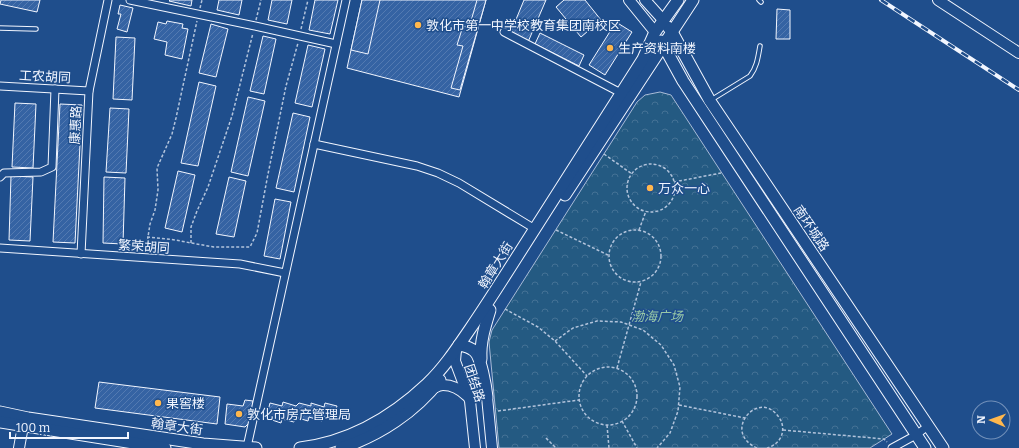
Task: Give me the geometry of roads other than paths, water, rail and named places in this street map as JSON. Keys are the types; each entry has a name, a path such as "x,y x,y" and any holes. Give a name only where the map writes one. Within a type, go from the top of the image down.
{"main road":[{"path":"629,0 655,32"},
{"path":"645,0 663,20"},
{"name":"翰章大街","path":"341,448 360,441 388,426 418,404 434,388 455,361 460,347 643,59 655,32 678,0"},
{"name":"翰章大街","path":"300,448 328,443 367,428 401,406 438,373 490,310 693,0"},
{"path":"938,0 1019,53"},
{"name":"南环城路","path":"663,20 672,32 710,101 943,448"},
{"name":"南环城路","path":"655,32 664,45 683,81 925,448"},
{"path":"487,397 480,350 482,336 490,310"},
{"path":"460,347 476,351 481,364"},
{"name":"团结路","path":"455,361 470,401 475,448"},
{"path":"434,388 443,385 453,387 462,391 467,396"},
{"name":"团结路","path":"487,397 492,448"},
{"name":"翰章大街","path":"0,412 36,419 203,444 251,447"},
{"name":"翰章大街","path":"0,422 165,448"},
{"path":"19,448 23,426"}],"street":[{"name":"康惠路","path":"81,254 89,90 108,0"},
{"path":"130,0 336,44"},
{"path":"251,447 285,273 346,0"},
{"path":"504,32 621,93"},
{"name":"工农胡同","path":"0,86 89,90"},
{"path":"0,177 4,173 41,172 52,166 55,89"},
{"path":"314,144 417,166 438,173 459,183 534,229"},
{"name":"繁荣胡同","path":"0,248 240,264 285,273"},
{"path":"890,446 916,435 928,426"}],"lane":[{"path":"0,28 36,29"},
{"path":"710,101 750,76 757,63 760,46"}],"railway":[{"path":"881,0 1019,90"}],"place":[{"name":"敦化市第一中学校教育集团南校区","path":"418,25"},
{"name":"生产资料南楼","path":"610,48"},
{"name":"万众一心","path":"650,188"},
{"name":"果窖楼","path":"158,403"},
{"name":"敦化市房产管理局","path":"239,414"}],"park label":[{"name":"渤海广场","path":"657,316"}]}
